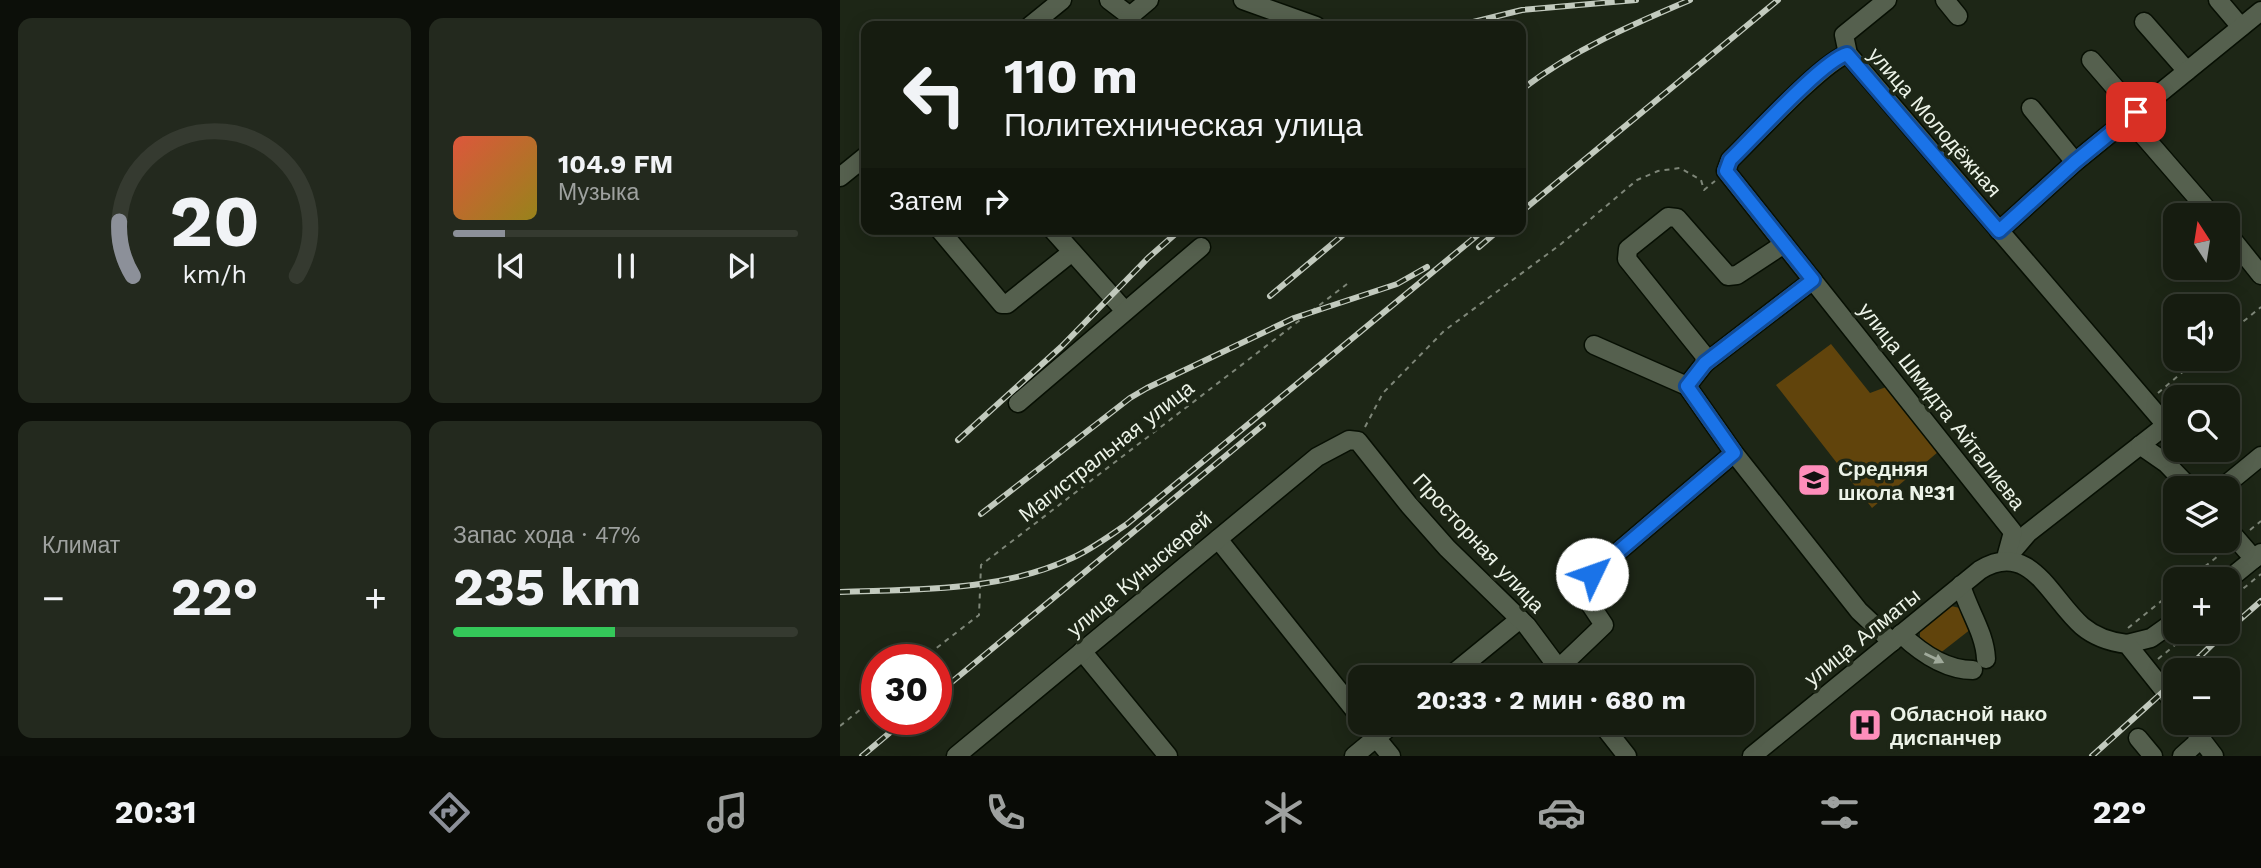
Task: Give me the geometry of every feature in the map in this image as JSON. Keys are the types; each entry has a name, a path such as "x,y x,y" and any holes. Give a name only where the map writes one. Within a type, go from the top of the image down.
{"street":[{"path":"1036,21 1062,0"},
{"path":"1109,0 1128,21 1149,0"},
{"path":"1243,0 1299,21"},
{"name":"улица Молодёжная","path":"1887,0 1844,35 1847,54 2166,425 2140,445"},
{"path":"1945,0 1958,16"},
{"path":"2218,0 2241,27"},
{"path":"1999,231 2075,162 2261,11"},
{"path":"2144,22 2187,71"},
{"path":"1726,171 1730,160 1821,71 1847,54"},
{"path":"2091,60 2202,203"},
{"path":"2031,108 2075,162"},
{"path":"840,177 861,160"},
{"name":"улица Шмидта Айталиева","path":"1726,171 2013,532 2005,560"},
{"path":"1705,363 1704,355 1628,259 1628,249 1668,217 1673,216 1728,276 1737,275 1784,244"},
{"path":"944,235 1002,304 1007,304 1072,252"},
{"path":"1057,235 1125,311"},
{"path":"1018,403 1201,247"},
{"path":"2240,249 2261,275"},
{"path":"1687,386 1705,363 1813,280"},
{"path":"1594,345 1687,386 1734,453 1859,611 1896,638 1959,670 1980,664 1986,648 1961,585"},
{"name":"улица Куныскерей","path":"956,756 1317,457 1349,440 1358,441"},
{"name":"Просторная улица","path":"1358,441 1447,548 1527,626 1555,665"},
{"path":"2005,560 2028,533 2140,445 2166,463 2178,476"},
{"path":"1568,665 1604,625 1588,601 1592,574 1734,453"},
{"path":"2237,476 2261,456"},
{"path":"1218,539 1348,702"},
{"path":"2240,542 2259,562 2240,573"},
{"path":"2005,560 2017,562 2034,571 2081,625 2095,635 2119,643 2147,668 2163,689"},
{"name":"улица Алматы","path":"1752,756 1961,585 1992,562 2005,560"},
{"path":"1464,665 1520,619"},
{"path":"2119,643 2151,638 2163,630"},
{"path":"1082,651 1168,756"},
{"path":"1374,735 1391,756"},
{"path":"1354,756 1380,735"},
{"path":"1610,735 1627,756"},
{"path":"2198,735 2214,756"},
{"path":"2138,738 2154,756"},
{"path":"2182,756 2201,739"}],"path":[{"path":"1358,441 1382,393 1444,331 1561,244 1637,180 1658,171 1680,169 1701,180 1704,190 1726,171"},
{"name":"Магистральная улица","path":"942,644 979,615 981,565 1347,284"},
{"path":"2240,324 2261,307"},
{"path":"2146,402 2183,371"},
{"path":"2240,532 2261,521"},
{"path":"2201,567 2215,553"},
{"path":"2240,586 2259,562"},
{"path":"2119,643 2163,601"},
{"path":"2147,668 2176,644"},
{"path":"840,726 861,709"}],"shaded area":[{"path":"1831,344 1870,393 1886,387 1938,452 1872,508 1776,385"},
{"path":"1951,606 1960,608 1971,629 1939,654 1920,640 1920,632"}],"railway":[{"path":"1477,21 1522,10 1636,0"},
{"path":"1526,86 1582,51 1690,0"},
{"path":"1526,208 1778,0"},
{"path":"958,440 1061,347 1174,235"},
{"path":"1270,296 1343,235"},
{"path":"840,592 929,589 988,583 1045,569 1086,551 1127,524 1478,235"},
{"path":"1479,247 1493,235"},
{"path":"981,514 1130,398 1147,388 1294,318 1397,284 1427,267"},
{"path":"952,682 1263,425"},
{"path":"2240,619 2261,601"},
{"path":"2198,658 2213,644"},
{"path":"2092,756 2163,692"},
{"path":"862,756 887,735"}],"place":[{"name":"Средняя школа №31","path":"1814,480"},
{"name":"Обласной нако диспанчер","path":"1865,725"}],"route":[{"path":"1592,574 1734,453 1687,386 1705,363 1813,280 1726,171 1730,160 1821,71 1847,54 1999,231 2075,162 2136,112"}]}
